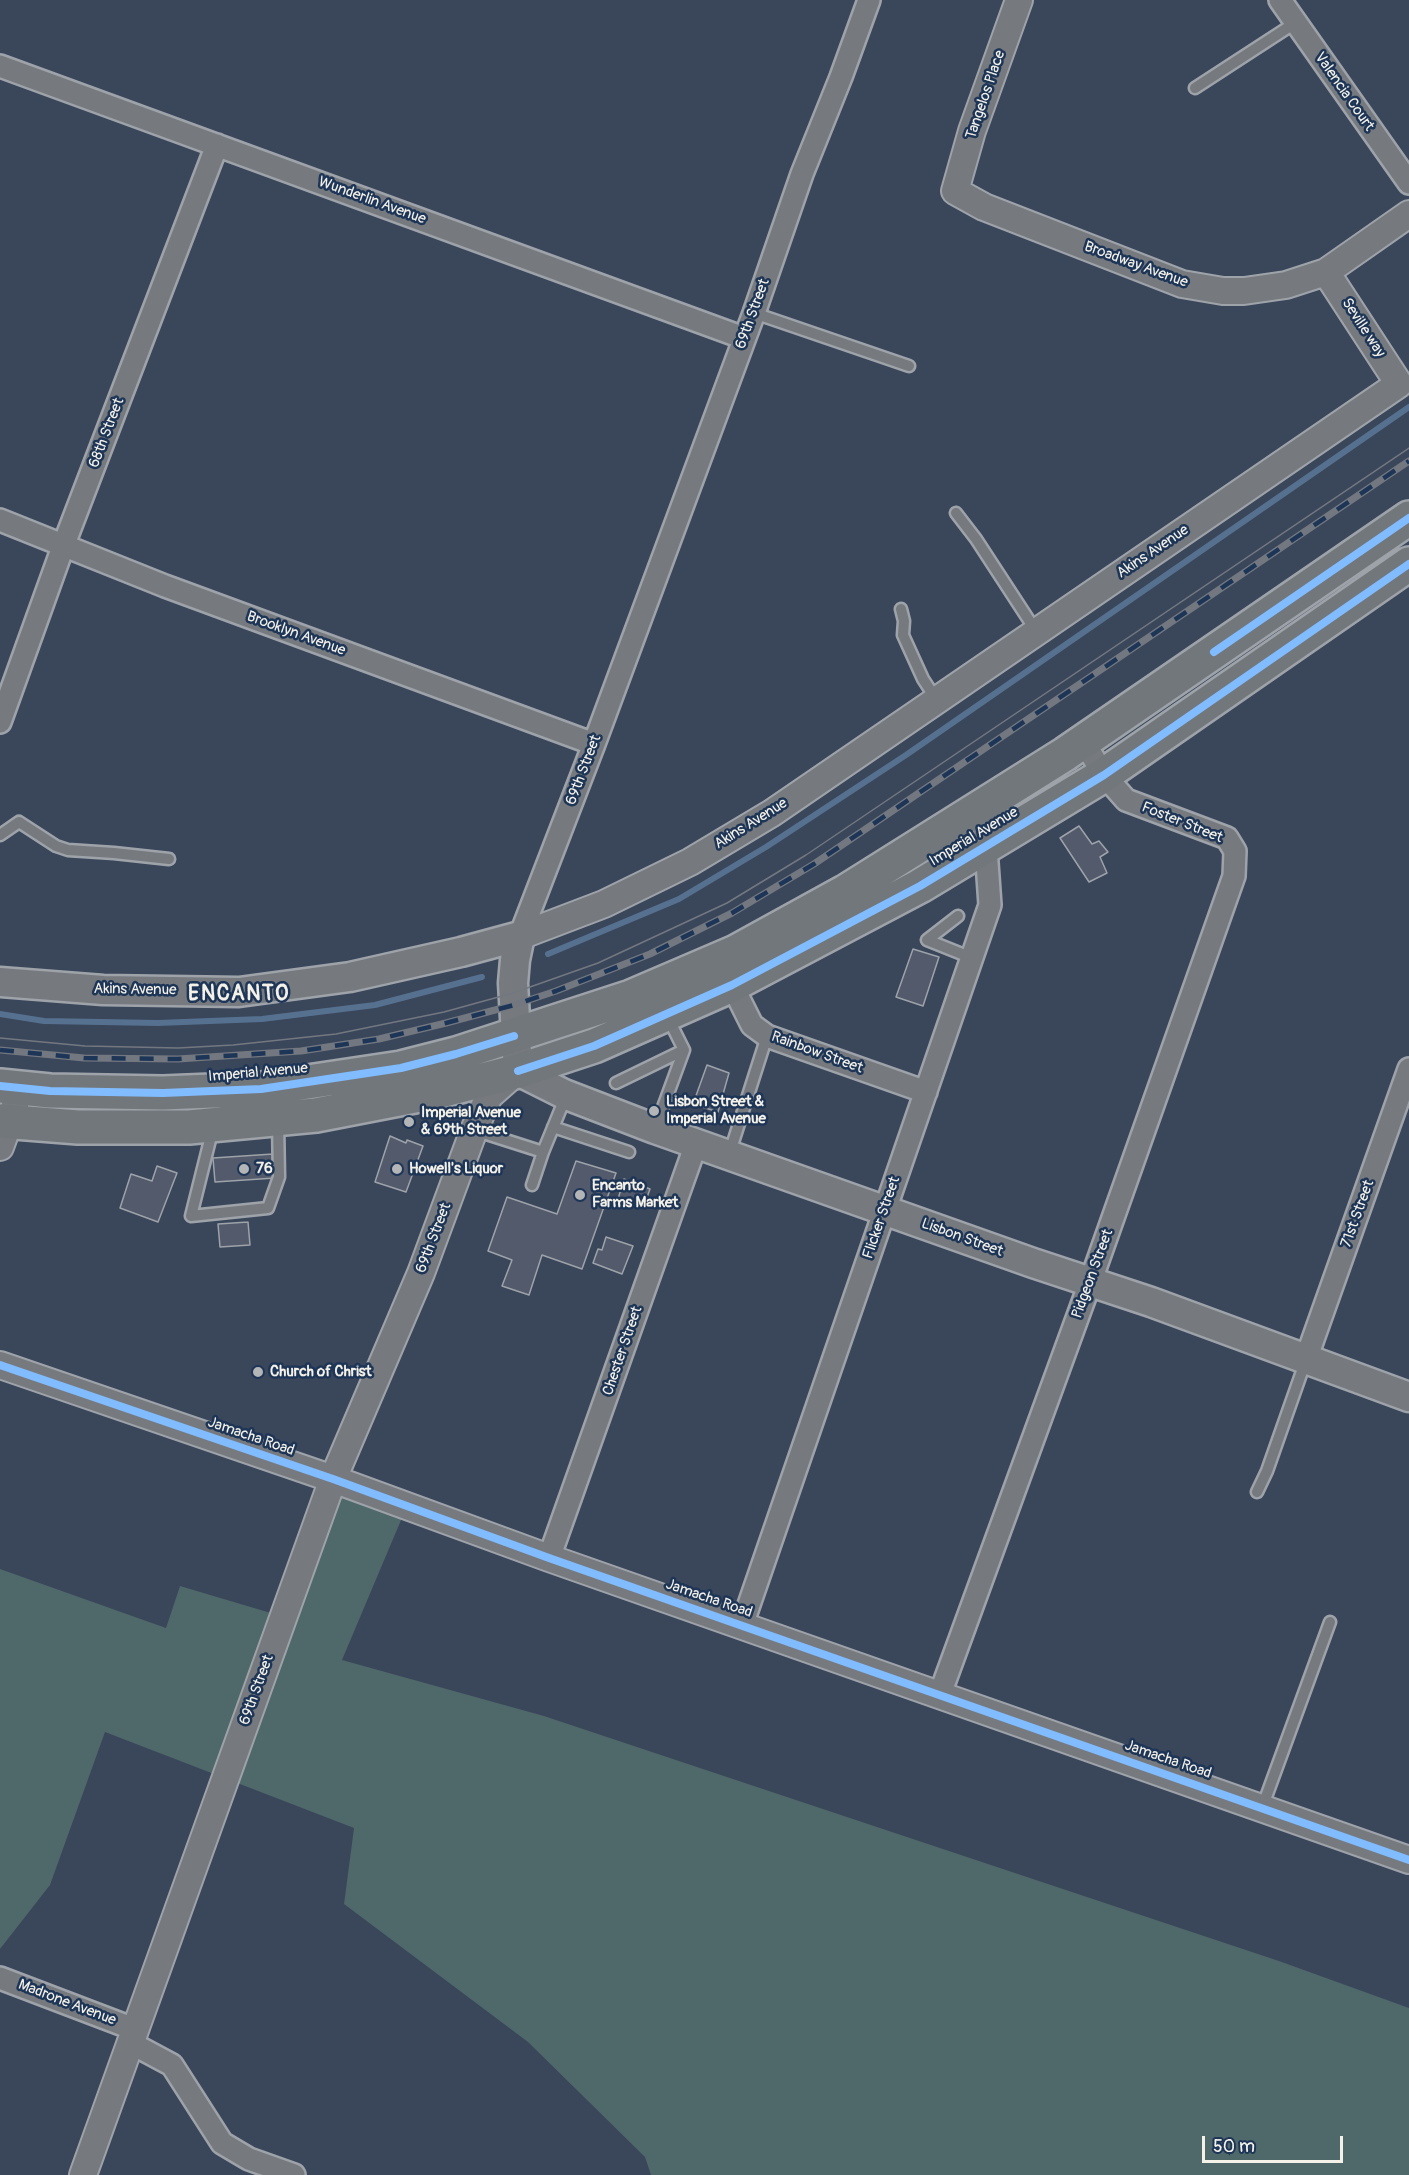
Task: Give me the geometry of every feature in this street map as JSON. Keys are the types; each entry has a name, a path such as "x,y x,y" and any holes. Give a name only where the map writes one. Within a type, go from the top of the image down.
{"main road":[{"name":"Imperial Avenue","path":"10,1088 163,1093 261,1089 401,1068 456,1054 631,998 736,952 845,892 1083,741 1409,518"},
{"name":"Imperial Avenue","path":"3,1130 214,1125 316,1115 412,1097 518,1071 594,1046 732,985 910,891 1104,775 1409,564"},
{"name":"Akins Avenue","path":"0,982 103,990 238,992 350,977 520,936"},
{"name":"69th Street","path":"518,1071 514,1036 513,983 514,960 520,936"},
{"name":"Lisbon Street","path":"518,1071 566,1095 696,1144 1150,1302 1409,1396"}],"street":[{"name":"69th Street","path":"520,936 594,744 754,313 802,174 869,0"},
{"name":"Tangelos Place","path":"955,190 972,131 1019,0"},
{"name":"Valencia Court","path":"1280,0 1409,183"},
{"name":"Wunderlin Avenue","path":"0,66 744,338"},
{"name":"68th Street","path":"0,722 64,544 217,145"},
{"name":"Broadway Avenue","path":"955,190 984,207 1182,284 1203,289 1244,291 1286,285 1326,272 1409,213"},
{"name":"Seville way","path":"1326,272 1404,381"},
{"name":"Akins Avenue","path":"520,936 604,904 690,862 772,813 1404,381"},
{"name":"Brooklyn Avenue","path":"0,520 165,586 594,744"},
{"name":"Foster Street","path":"1083,741 1104,775 1126,800 1227,838 1235,851"},
{"name":"Flicker Street","path":"742,1625 990,906 983,806"},
{"name":"Pidgeon Street","path":"940,1694 1090,1283 1234,876 1235,851"},
{"name":"Rainbow Street","path":"732,985 752,1025 766,1035 926,1092"},
{"name":"71st Street","path":"1306,1359 1409,1069"},
{"name":"69th Street","path":"83,2175 333,1479 421,1273 474,1130 489,1096 518,1071"},
{"path":"3,1130 10,1088"},
{"name":"Chester Street","path":"549,1558 696,1144"},
{"name":"Jamacha Road","path":"0,1365 333,1479 549,1558 1409,1860"},
{"name":"Madrone Avenue","path":"0,1978 132,2036 172,2065 222,2143 249,2159 294,2175"}],"lane":[{"path":"1195,88 1295,22"},
{"path":"754,313 909,366"},
{"path":"956,513 976,539 1036,631"},
{"path":"901,609 904,621 903,635 916,668 936,699"},
{"path":"0,835 19,822 56,846 68,850 170,860"},
{"path":"958,916 927,940 972,957"},
{"path":"655,1129 684,1050 667,1014"},
{"path":"729,1156 766,1035"},
{"path":"616,1083 684,1050"},
{"path":"532,1185 566,1095"},
{"path":"214,1125 191,1215 268,1208 279,1177 278,1119"},
{"path":"554,1127 629,1152"},
{"path":"474,1130 543,1152"},
{"path":"1257,1492 1267,1471 1306,1359"},
{"path":"1262,1808 1330,1622"}],"green space":[{"path":"333,1479 407,1506 342,1660 544,1716 1279,1961 1409,2008 1409,2175 651,2175 645,2157 528,2042 344,1904 354,1828 105,1732 50,1885 0,1949 0,1569 166,1628 180,1586 291,1619"}],"building":[{"path":"1079,826 1092,844 1099,841 1108,852 1100,857 1107,873 1089,882 1060,838"},
{"path":"913,949 939,957 923,1006 896,997"},
{"path":"707,1065 729,1073 718,1112 693,1104"},
{"name":"Howell's Liquor","path":"390,1136 406,1143 407,1140 423,1146 406,1192 375,1182"},
{"path":"273,1154 275,1178 215,1182 213,1158"},
{"path":"576,1161 616,1173 582,1269 542,1255 529,1295 502,1286 512,1260 488,1251 507,1197 557,1214"},
{"path":"157,1166 177,1173 158,1222 120,1208 131,1174 152,1181"},
{"path":"624,1179 650,1189 643,1208 618,1199"},
{"path":"248,1222 250,1245 220,1247 218,1224"},
{"path":"606,1237 633,1246 622,1274 593,1263 598,1249 602,1250"}],"waterway":[{"path":"548,954 679,899 766,847 906,755 1409,407"},
{"path":"0,1014 44,1021 158,1023 262,1019 375,1005 482,977"}],"tram line":[{"path":"0,1038 85,1046 178,1048 233,1045 336,1034 444,1012 513,993 598,963 727,903 806,855 1409,448"}],"railway":[{"path":"0,1050 84,1058 178,1059 301,1051 379,1039 514,1005 650,954 732,913 814,864 1409,461"}],"cycle path":[{"path":"1214,652 1409,518"},
{"path":"518,1071 594,1046 732,985 920,886 1104,775 1409,564"},
{"path":"0,1086 50,1091 163,1093 261,1089 401,1068 514,1036"},
{"path":"0,1365 333,1479 549,1558 1409,1860"}],"place":[{"name":"Lisbon Street & Imperial Avenue","path":"654,1111"},
{"name":"Imperial Avenue & 69th Street","path":"409,1122"},
{"name":"76","path":"244,1169"},
{"name":"Howell's Liquor","path":"397,1169"},
{"name":"Encanto Farms Market","path":"580,1195"},
{"name":"Church of Christ","path":"258,1372"}],"district":[{"name":"ENCANTO","path":"239,995"}]}
